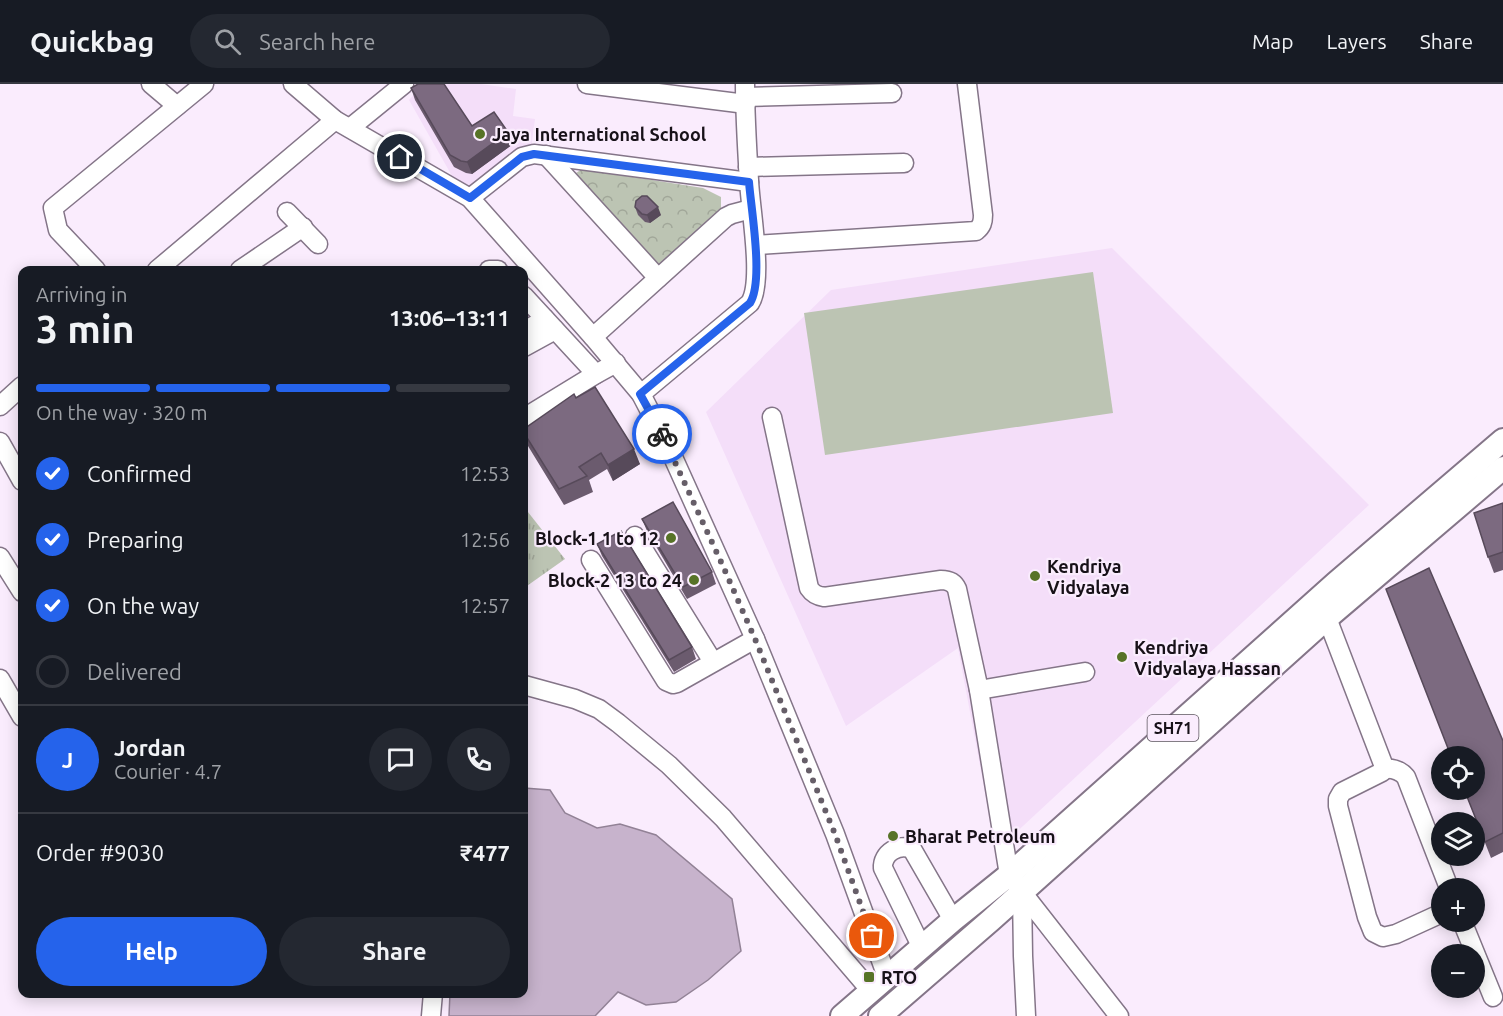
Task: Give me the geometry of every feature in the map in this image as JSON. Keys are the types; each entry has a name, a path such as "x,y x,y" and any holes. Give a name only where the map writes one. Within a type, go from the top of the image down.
{"main road":[{"name":"SH71","path":"885,1014 1016,884 1320,610 1503,440"},
{"name":"SH71","path":"1320,610 1503,468"},
{"name":"SH71","path":"842,1016 953,920 1016,884"},
{"path":"879,984 885,1014"}],"street":[{"path":"151,84 177,106"},
{"path":"92,266 58,230 53,208 204,84"},
{"path":"293,84 342,124 470,198 593,337 640,394 668,446 755,639 835,834 879,984"},
{"path":"162,266 342,124 404,84"},
{"path":"587,84 745,95 892,93"},
{"path":"756,245 976,231 981,226 983,215 967,84"},
{"path":"640,394 750,303 755,291 756,245 748,174 745,95"},
{"path":"470,198 522,157 534,154 748,174 904,164"},
{"path":"546,155 658,278"},
{"path":"593,337 726,217 751,209"},
{"path":"287,212 318,244"},
{"path":"246,266 303,227"},
{"path":"528,300 596,374"},
{"path":"528,330 550,324"},
{"path":"528,343 550,324"},
{"path":"528,416 615,363"},
{"path":"0,406 18,390"},
{"path":"772,417 809,588 813,593 824,597 940,580 951,581 955,584 979,690 1016,884 1026,1016"},
{"path":"0,442 18,474"},
{"path":"635,536 713,662"},
{"path":"0,557 18,586"},
{"path":"591,560 666,681 676,683 755,639"},
{"path":"1320,610 1384,768"},
{"path":"979,690 1085,672"},
{"path":"0,679 18,710"},
{"path":"528,686 574,699 599,709 669,765 723,818 879,984"},
{"path":"1384,768 1397,770 1406,777 1445,878"},
{"path":"1384,768 1382,772 1342,792 1338,799 1367,917 1373,932 1383,937 1396,934 1431,918"},
{"path":"922,948 883,868 884,857 902,846 912,849 953,920"},
{"path":"1016,884 1119,1016"},
{"path":"1466,932 1492,997"},
{"path":"431,1016 433,998"}],"shaded area":[{"name":"Jaya International School","path":"424,84 481,84 516,89 513,116 535,119 531,149 471,187 452,176 409,100"},
{"name":"Kendriya Vidyalaya","path":"1112,248 1369,505 996,851 958,648 846,726 706,412 831,290"},
{"path":"528,788 550,790 565,813 597,828 620,824 656,835 732,899 741,951 708,980 676,1002 646,1005 618,992 595,1016 449,1016 450,998 528,998"}],"green space":[{"path":"582,169 703,188 721,197 721,215 657,268 573,175"},
{"path":"1093,272 1113,413 825,455 804,313"},
{"path":"528,512 565,559 528,585"}],"building":[{"path":"418,84 444,84 472,126 494,112 508,132 467,162 461,161 450,155 411,88"},
{"path":"642,196 647,196 658,207 647,215 642,214 635,207 636,201"},
{"path":"595,387 634,449 608,465 601,453 579,467 587,476 559,489 528,439 528,426 574,394 576,398"},
{"path":"673,502 712,572 683,587 642,519"},
{"path":"1503,503 1503,552 1488,557 1474,513"},
{"path":"621,531 692,647 669,660 597,544"},
{"path":"1429,568 1503,741 1503,833 1485,842 1485,812 1473,812 1468,800 1485,800 1485,746 1447,746 1386,589"}],"way so far":[{"path":"662,434 755,639 835,834 872,936"}],"place":[{"name":"Jaya International School","path":"480,134"},
{"name":"Block-1 1 to 12","path":"671,538"},
{"name":"Kendriya Vidyalaya","path":"1035,576"},
{"name":"Block-2 13 to 24","path":"694,580"},
{"name":"Kendriya Vidyalaya Hassan","path":"1122,657"},
{"name":"Bharat Petroleum","path":"893,836"},
{"name":"RTO","path":"869,977"}],"route":[{"path":"400,157 470,198 522,157 534,154 749,182 756,245 754,298 640,394 662,434"}]}
